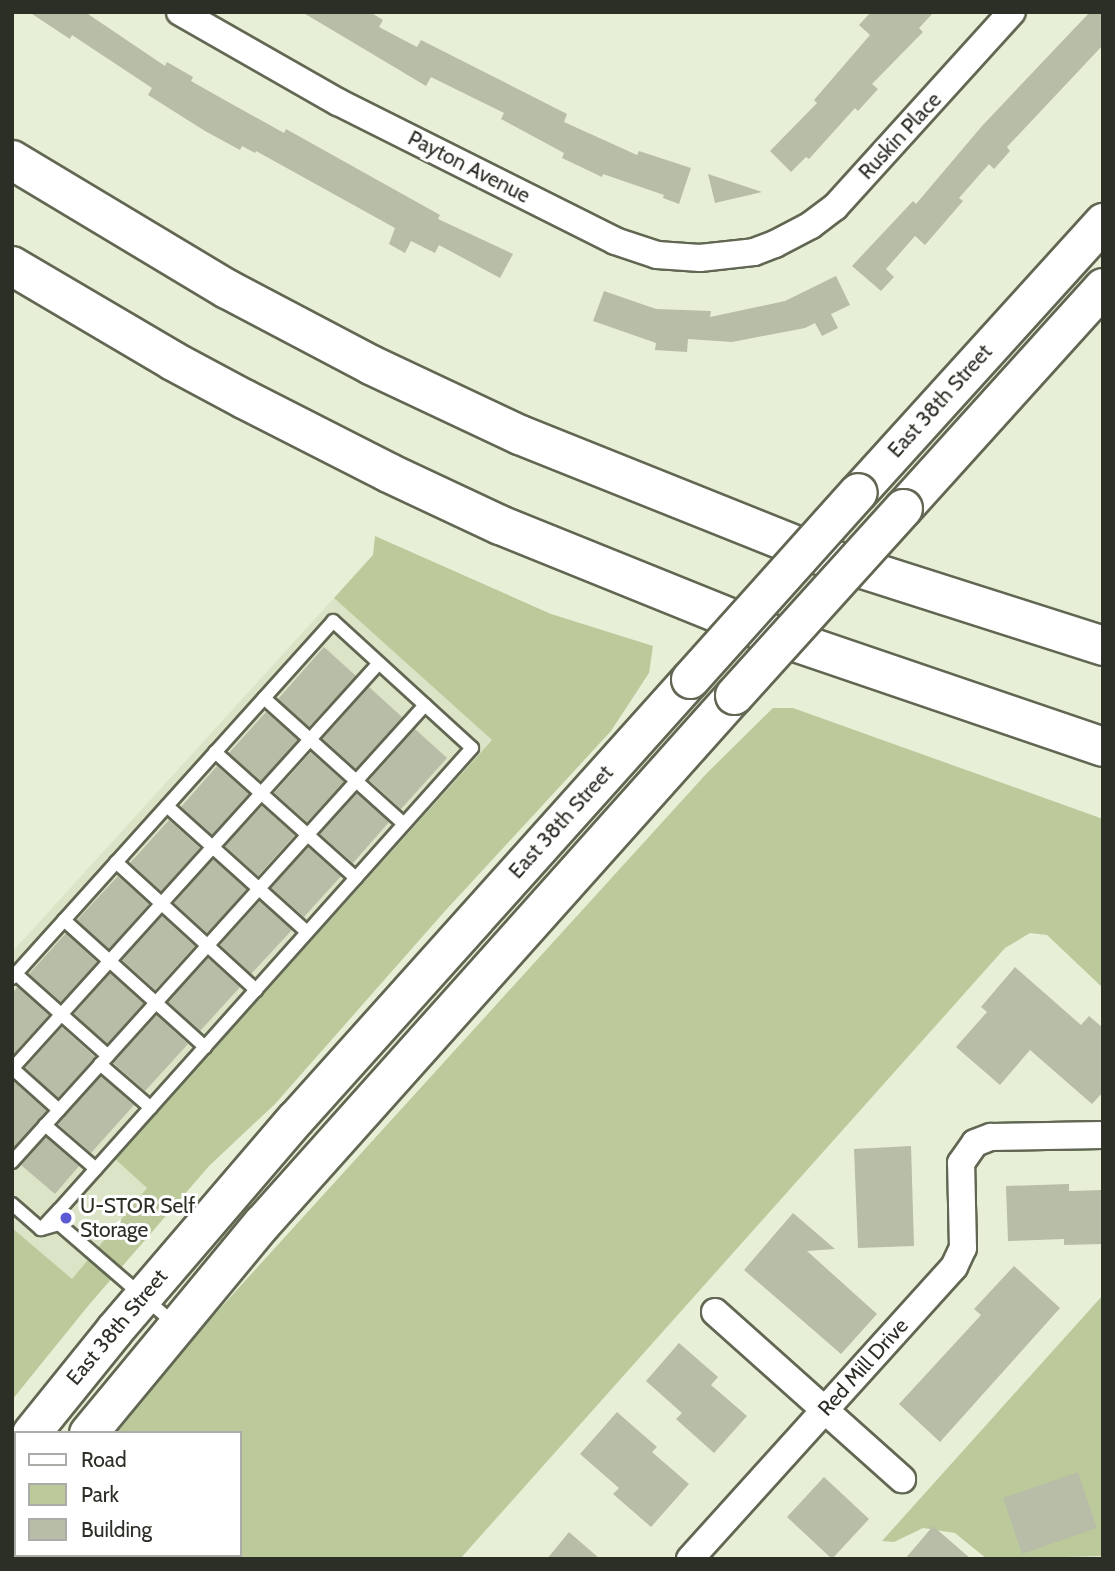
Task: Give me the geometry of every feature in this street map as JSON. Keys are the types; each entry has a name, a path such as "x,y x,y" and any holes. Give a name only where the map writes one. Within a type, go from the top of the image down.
{"highway":[{"path":"12,160 227,289 371,365 520,435 828,558 1103,646"},
{"path":"12,266 173,361 244,399 376,467 512,530 760,630 1103,747"}],"main road":[{"name":"East 38th Street","path":"33,1431 142,1297 323,1087 1103,222"},
{"name":"East 38th Street","path":"90,1431 175,1324 434,1027 1103,287"}],"street":[{"name":"Payton Avenue","path":"180,12 338,102 615,240 657,255 700,258 754,252 775,244"},
{"name":"Ruskin Place","path":"775,244 811,225 835,206 1012,12"},
{"name":"Red Mill Drive","path":"690,1559 959,1259 963,1248 961,1163 969,1149 980,1140 991,1137 1103,1135"},
{"path":"715,1312 902,1479"}],"lane":[{"path":"41,1230 151,1108 472,748 333,621 14,976 61,1015 151,1108"},
{"path":"59,1110 12,1068 379,663"},
{"path":"264,698 404,824"},
{"path":"12,1162 425,705"},
{"path":"215,752 355,878"},
{"path":"167,806 307,932"},
{"path":"116,863 256,990"},
{"path":"64,920 205,1047"},
{"path":"46,1125 96,1169"},
{"path":"12,1204 41,1230"},
{"path":"59,1210 59,1224 175,1324"},
{"path":"41,1230 59,1224"}],"shaded area":[{"path":"334,598 492,740 115,1159 147,1188 71,1280 12,1228 12,952"},
{"path":"154,1557 156,1559 15,1559"}],"green space":[{"path":"375,536 551,614 653,646 649,673 611,731 445,911 275,1104 209,1166 88,1306 12,1400 12,1228 72,1279 147,1188 115,1159 492,740 334,598 373,555"},
{"path":"773,708 793,708 1103,819 1103,988 1047,935 1030,933 1005,948 460,1559 156,1559 154,1557 242,1557 242,1431 117,1431 164,1370 707,773"},
{"path":"1103,1295 1103,1556 987,1559 955,1533 923,1528 894,1542 882,1541"}],"building":[{"path":"29,12 85,12 165,66 167,62 193,77 191,81 221,98 284,133 286,129 440,215 438,219 513,254 500,278 439,245 435,253 411,241 405,253 389,244 395,228 256,151 255,153 242,146 240,150 205,131 148,95 152,88 72,35 70,39"},
{"path":"302,12 370,12 383,20 379,27 417,47 421,40 567,114 564,122 637,155 639,151 691,168 679,204 663,198 664,195 603,174 602,177 562,158 564,153 501,119 504,113 431,77 426,86"},
{"path":"871,12 934,12 919,28 923,32 872,84 878,89 858,111 855,108 809,159 806,157 791,172 770,151 817,103 814,100 870,35 859,25"},
{"path":"1090,12 1103,12 1103,45 1007,147 1010,151 994,169 989,164 959,198 963,201 925,245 915,236 886,269 894,277 881,291 852,266 913,201 916,204 982,126"},
{"path":"708,174 762,192 715,203"},
{"path":"836,276 850,305 831,314 838,328 822,336 815,323 805,328 732,342 688,339 687,352 655,350 656,343 593,321 604,291 656,309 711,311 710,317 785,301"},
{"path":"324,647 356,676 309,727 278,699"},
{"path":"369,687 402,717 356,769 322,739"},
{"path":"266,712 298,740 261,781 229,753"},
{"path":"415,729 447,758 401,809 369,780"},
{"path":"311,752 344,782 307,822 274,793"},
{"path":"217,766 249,794 212,835 181,807"},
{"path":"357,793 389,822 353,863 320,834"},
{"path":"262,806 295,835 258,876 225,846"},
{"path":"169,820 200,848 161,891 130,863"},
{"path":"308,847 341,876 304,917 271,888"},
{"path":"213,859 247,889 207,933 174,903"},
{"path":"118,876 149,904 109,949 77,920"},
{"path":"260,901 292,930 251,974 220,945"},
{"path":"162,916 195,946 155,990 122,960"},
{"path":"66,933 97,962 61,1002 29,974"},
{"path":"208,958 240,987 200,1031 168,1002"},
{"path":"1015,967 1081,1025 1089,1016 1103,1028 1103,1092 1092,1104 1030,1050 1000,1085 956,1047 987,1012 981,1007"},
{"path":"110,973 144,1003 107,1044 74,1014"},
{"path":"18,987 49,1015 12,1056 12,993"},
{"path":"157,1015 188,1044 145,1091 113,1063"},
{"path":"62,1027 95,1057 58,1098 25,1068"},
{"path":"101,1076 134,1105 91,1153 58,1124"},
{"path":"12,1080 47,1111 12,1149"},
{"path":"46,1137 79,1166 55,1194 21,1165"},
{"path":"911,1146 914,1246 858,1248 854,1149"},
{"path":"1069,1184 1069,1191 1103,1190 1103,1244 1064,1245 1064,1239 1008,1241 1006,1186"},
{"path":"793,1213 835,1249 807,1251 877,1314 841,1354 744,1270"},
{"path":"1014,1266 1060,1308 940,1442 899,1404 981,1315 974,1309"},
{"path":"679,1343 718,1377 711,1385 747,1416 714,1453 676,1419 682,1413 646,1381"},
{"path":"617,1412 657,1447 652,1452 689,1484 651,1527 613,1494 619,1488 580,1454"},
{"path":"1078,1472 1097,1528 1022,1554 1003,1498"},
{"path":"824,1477 869,1519 832,1559 787,1517"},
{"path":"933,1526 971,1559 905,1559"},
{"path":"569,1532 600,1559 547,1559"}],"place":[{"name":"U-STOR Self Storage","path":"66,1218"}]}
